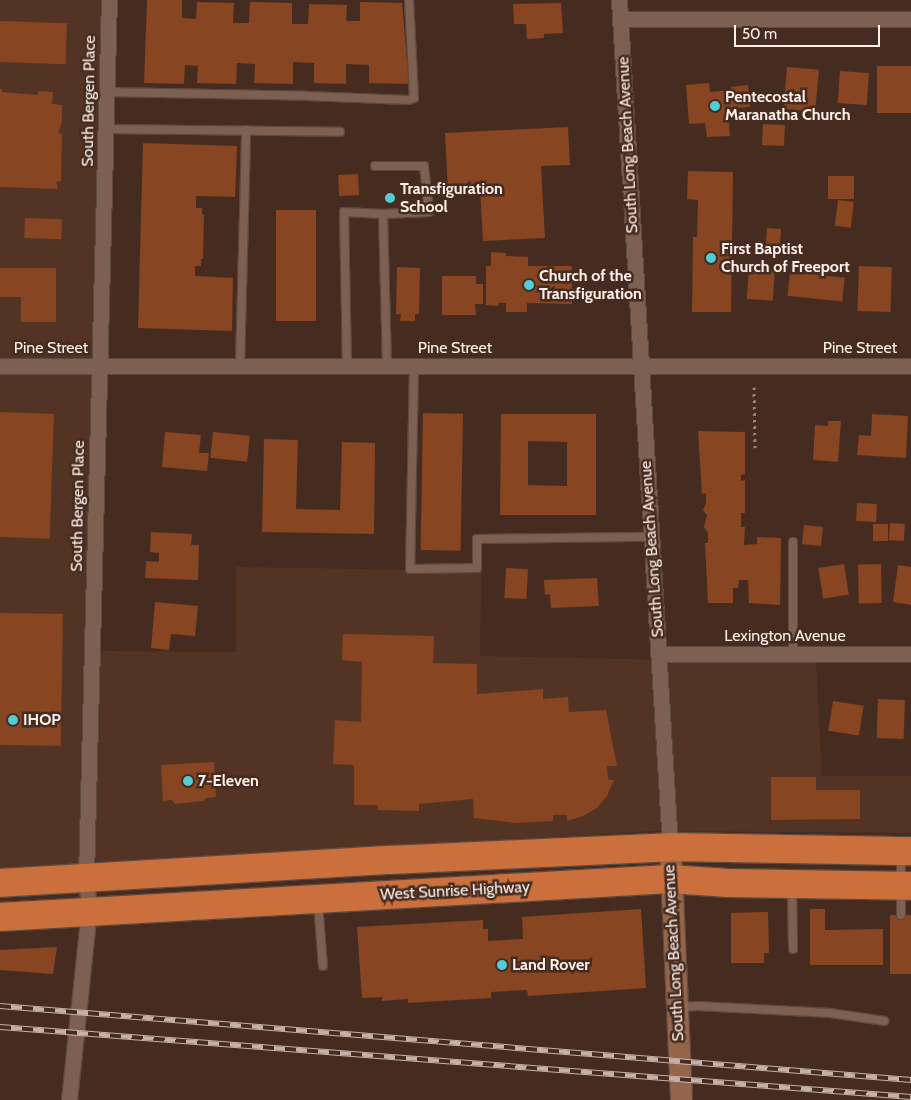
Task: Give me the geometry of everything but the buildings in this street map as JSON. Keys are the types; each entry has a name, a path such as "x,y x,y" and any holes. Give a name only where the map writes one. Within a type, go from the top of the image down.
{"highway":[{"name":"West Sunrise Highway","path":"0,883 86,876 670,848 906,851"},
{"name":"West Sunrise Highway","path":"0,917 670,879 728,883 906,886"}],"street":[{"name":"South Bergen Place","path":"69,1100 89,911 86,876 109,0"},
{"name":"South Long Beach Avenue","path":"619,0 670,848 681,1099"},
{"path":"620,19 911,19"},
{"name":"Pine Street","path":"0,366 911,366"},
{"name":"Lexington Avenue","path":"658,654 911,654"}],"lane":[{"path":"106,92 408,100 414,98 409,0"},
{"path":"105,130 340,132"},
{"path":"240,366 246,130"},
{"path":"347,366 344,212 383,214 429,212 424,166 375,166"},
{"path":"383,214 387,366"},
{"path":"414,366 410,568 477,568 477,539 651,537"},
{"path":"793,542 793,654"},
{"path":"901,915 906,886 906,851"},
{"path":"792,884 793,949"},
{"path":"318,899 323,966"},
{"path":"676,1008 698,1006 820,1013 884,1021"}],"path":[{"path":"754,387 755,449"}],"shaded area":[{"path":"0,0 117,0 109,372 97,651 236,652 236,567 481,571 480,656 816,663 822,776 911,776 911,833 650,831 0,871"}],"railway":[{"path":"0,1006 911,1080"},
{"path":"0,1027 911,1097"}],"place":[{"name":"Pentecostal Maranatha Church","path":"715,106"},
{"name":"Transfiguration School","path":"390,198"},
{"name":"First Baptist Church of Freeport","path":"711,258"},
{"name":"Church of the Transfiguration","path":"529,285"},
{"name":"IHOP","path":"13,720"},
{"name":"7-Eleven","path":"188,781"},
{"name":"Land Rover","path":"502,965"}]}
